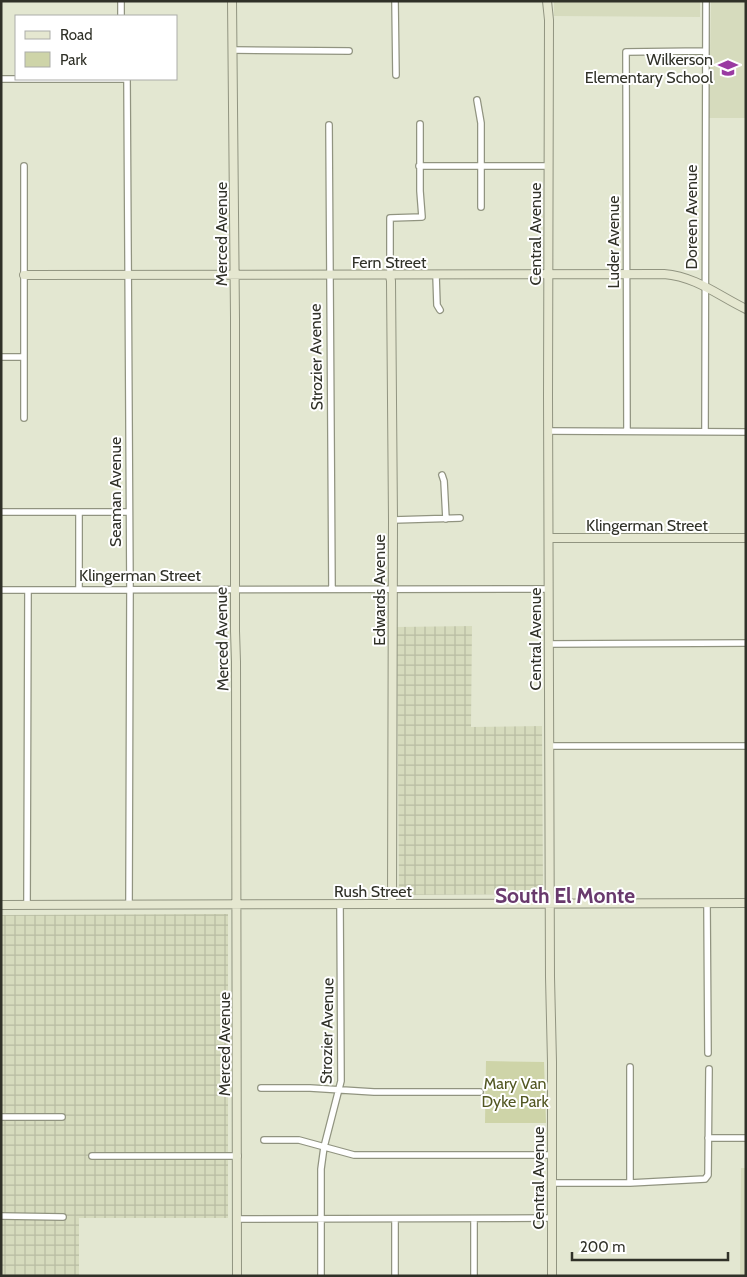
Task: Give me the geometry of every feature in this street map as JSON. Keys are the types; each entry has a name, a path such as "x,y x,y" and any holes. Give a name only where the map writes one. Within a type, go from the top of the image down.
{"street":[{"path":"121,1 122,15"},
{"name":"Merced Avenue","path":"232,1 236,507 237,1276"},
{"path":"395,1 396,75"},
{"name":"Central Avenue","path":"547,1 549,20 548,432 552,1276"},
{"name":"Doreen Avenue","path":"705,432 706,1"},
{"path":"233,50 349,51"},
{"name":"Luder Avenue","path":"627,432 626,52 705,52"},
{"path":"1,79 15,79"},
{"name":"Seaman Avenue","path":"127,80 130,589 129,904"},
{"path":"477,100 481,114 481,207"},
{"path":"390,276 390,218 422,216 419,166 420,124"},
{"name":"Strozier Avenue","path":"329,125 332,589"},
{"path":"24,166 24,418"},
{"path":"419,166 548,166"},
{"path":"436,275 437,305 440,310"},
{"name":"Fern Street","path":"24,276 679,275 705,286 746,309"},
{"name":"Edwards Avenue","path":"390,276 393,520 392,904"},
{"path":"1,357 24,357"},
{"path":"548,432 746,432"},
{"path":"442,475 446,519"},
{"path":"1,512 129,512"},
{"path":"79,512 79,589"},
{"path":"393,520 460,518"},
{"name":"Klingerman Street","path":"549,538 746,538"},
{"name":"Klingerman Street","path":"1,590 549,589"},
{"path":"26,904 28,590"},
{"path":"549,644 746,643"},
{"path":"550,746 746,746"},
{"name":"Rush Street","path":"1,905 746,903"},
{"name":"Strozier Avenue","path":"321,1276 320,1181 324,1147 340,1090 340,904"},
{"path":"707,904 708,1053"},
{"path":"630,1067 630,1183"},
{"path":"552,1183 630,1183 705,1179 708,1175 709,1069"},
{"path":"261,1088 480,1092"},
{"path":"1,1117 62,1117"},
{"path":"708,1138 746,1138"},
{"path":"264,1140 299,1140 354,1155 552,1155"},
{"path":"92,1156 238,1156"},
{"path":"1,1216 63,1217"},
{"path":"237,1219 552,1218"},
{"path":"395,1219 395,1276"},
{"path":"474,1219 474,1276"}],"shaded area":[{"path":"554,1 700,1 700,17 554,16"},
{"name":"Wilkerson Elementary School","path":"711,1 746,1 746,118 709,118"},
{"path":"472,626 471,727 542,726 543,891 541,894 399,895 397,627"},
{"path":"228,914 228,1218 79,1218 79,1276 1,1276 1,915"},
{"path":"741,1168 746,1168 746,1276 740,1276"}],"green space":[{"name":"Mary Van Dyke Park","path":"486,1061 544,1062 546,1123 485,1123"}],"place":[{"name":"Wilkerson Elementary School","path":"728,68"}],"district":[{"name":"South El Monte","path":"565,895"}]}
